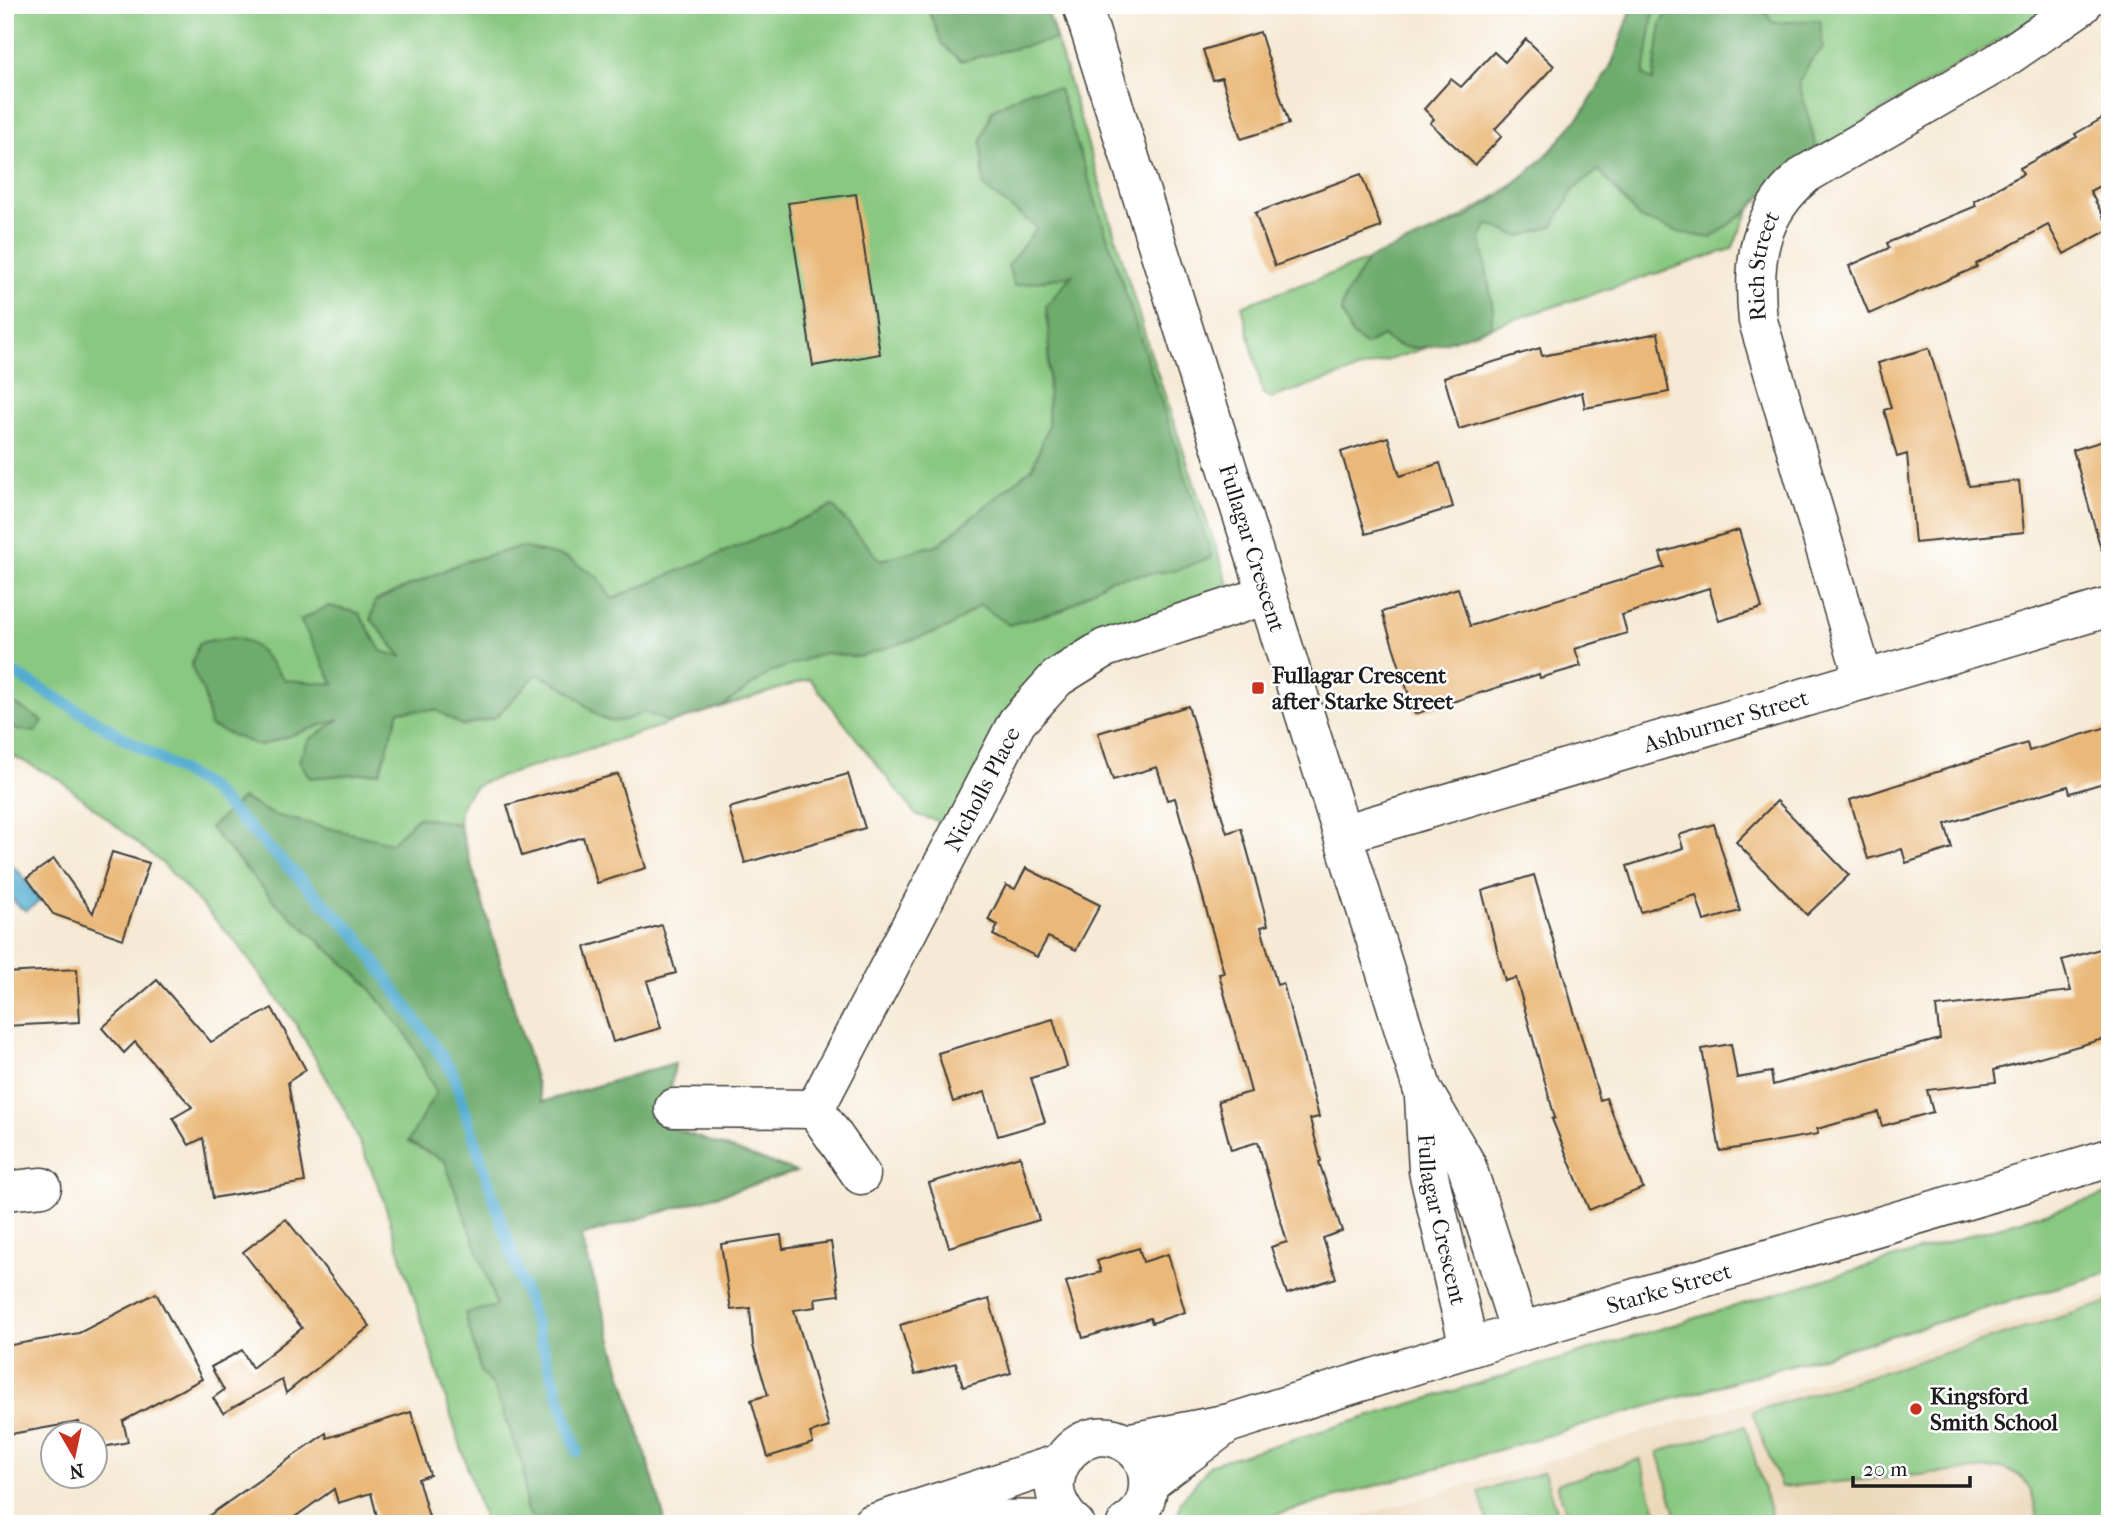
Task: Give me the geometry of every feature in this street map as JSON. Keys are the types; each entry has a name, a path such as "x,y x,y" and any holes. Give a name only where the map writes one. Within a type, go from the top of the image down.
{"street":[{"name":"Fullagar Crescent","path":"1082,5 1423,1091 1466,1164 1520,1332"},
{"name":"Rich Street","path":"1864,680 1758,321 1754,278 1761,236 1784,196 1806,174 1999,62 2082,5"},
{"name":"Nicholls Place","path":"815,1109 1017,722 1057,678 1105,648 1267,595"},
{"name":"Ashburner Street","path":"1343,834 2110,607"},
{"name":"Fullagar Crescent","path":"1423,1091 1428,1171 1469,1347"},
{"path":"674,1108 815,1109 861,1175"},
{"name":"Starke Street","path":"1060,1463 1077,1444 1093,1438 1110,1438 1126,1443 1230,1423 1469,1347 2110,1158"},
{"name":"Starke Street","path":"1142,1508 1230,1423"},
{"path":"1126,1443 1138,1454 1146,1467 1142,1508"},
{"path":"879,1521 1060,1463"},
{"path":"1060,1463 1054,1485 1057,1499 1072,1522"},
{"path":"879,1521 1072,1522"}],"shaded area":[{"name":"Kingsford Smith School","path":"2110,1295 2110,1524 1335,1524"}],"green space":[{"path":"5,5 1046,5 1147,342 1235,605 1057,678 962,828 916,815 810,679 481,783 467,796 460,810 459,824 542,1102 675,1063 671,1086 674,1129 796,1172 581,1236 664,1517 663,1524 485,1524 381,1192 347,1114 294,1021 235,941 163,864 59,779 5,752"},
{"path":"927,5 1045,5 1056,39 961,61 942,44"},
{"path":"1633,5 2057,5 1788,168 1749,210 1732,249 1271,398 1263,394 1242,306 1403,246 1453,222 1500,194 1542,159 1580,117 1611,65"},
{"path":"1633,5 1654,8 1644,75 1653,81 1661,24 1672,5 1723,5 1731,9 1742,5 1761,5 1773,23 1820,20 1823,48 1810,62 1799,83 1816,145 1814,153 1788,168 1749,210 1711,238 1682,233 1639,218 1599,170 1574,189 1553,226 1520,237 1488,224 1481,238 1493,309 1491,327 1436,345 1421,347 1394,344 1383,336 1365,345 1352,335 1341,311 1344,299 1368,259 1466,218 1508,191 1549,153 1584,111 1612,64"},
{"path":"1059,89 1212,557 1178,570 1110,579 1063,610 1009,625 980,605 948,628 859,657 824,653 771,672 721,707 670,723 644,712 621,721 604,719 568,690 537,674 496,717 463,726 436,710 399,711 380,772 310,778 299,760 309,740 340,719 259,746 210,726 204,694 191,666 199,643 216,639 240,639 258,649 285,680 334,684 300,620 329,606 359,613 381,651 402,657 371,619 375,601 463,562 521,547 567,558 598,577 612,599 833,506 880,560 939,544 1033,467 1048,426 1049,337 1046,306 1072,275 1014,286 1008,265 1037,228 984,187 981,141 992,110 1029,90"},
{"path":"5,698 43,721 35,732 19,730 5,721"},
{"path":"242,798 274,815 391,843 418,817 459,824 542,1102 675,1063 671,1086 674,1129 796,1172 581,1236 664,1517 663,1524 537,1524 526,1509 523,1466 494,1388 481,1372 465,1313 496,1306 490,1287 445,1161 408,1142 436,1092 409,1038 366,983 276,903 210,828"},
{"path":"2104,1195 2110,1197 2110,1272 1251,1522 1176,1524 1181,1501 1211,1464"},
{"path":"2110,1302 2110,1524 2037,1524 2033,1496 2025,1481 2019,1475 2000,1468 1781,1487 1752,1412"},
{"path":"1745,1426 1774,1524 1679,1524 1658,1452"},
{"path":"1640,1459 1660,1524 1570,1524 1557,1484"},
{"path":"1544,1472 1560,1524 1488,1524 1479,1492"}],"water":[{"path":"7,864 18,870 40,901 26,911 14,902 7,891"}],"building":[{"path":"1260,32 1289,124 1241,139 1222,78 1213,80 1203,50"},
{"path":"1526,39 1554,66 1495,129 1502,136 1475,165 1430,123 1434,119 1424,109 1451,79 1461,87 1494,52 1505,62"},
{"path":"2110,114 2110,197 2103,184 2090,191 2110,229 2064,254 2048,225 1976,264 1977,267 1869,314 1849,266 1889,248 1887,243 1976,206 1974,201 2023,174 2020,168 2077,137 2075,134"},
{"path":"1361,174 1381,227 1275,266 1255,213"},
{"path":"856,194 880,354 813,366 788,203"},
{"path":"1658,333 1669,392 1585,408 1582,392 1459,429 1444,377 1540,348 1542,356"},
{"path":"1929,348 1969,486 2019,481 2024,532 1915,543 1907,454 1897,457 1884,410 1891,408 1878,363"},
{"path":"1388,437 1400,476 1440,463 1453,507 1366,534 1341,452"},
{"path":"2110,439 2110,548 2101,549 2073,450"},
{"path":"1739,530 1762,608 1719,621 1709,588 1622,615 1627,633 1575,649 1581,666 1540,678 1539,674 1415,714 1382,612 1458,588 1470,626 1664,567 1660,553"},
{"path":"1188,706 1227,833 1241,828 1268,925 1261,927 1277,985 1283,983 1319,1117 1310,1119 1321,1161 1319,1162 1342,1231 1323,1238 1336,1278 1287,1294 1271,1247 1287,1242 1258,1142 1231,1150 1218,1101 1251,1092 1219,974 1224,973 1175,798 1167,800 1157,767 1113,780 1098,733"},
{"path":"2110,726 2110,781 2070,793 2068,786 1945,824 1952,848 1906,863 1902,849 1868,859 1850,800 2027,743 2029,751"},
{"path":"618,774 646,868 597,883 583,837 522,856 507,805"},
{"path":"848,774 865,828 745,863 729,808"},
{"path":"1777,801 1849,875 1807,915 1736,842"},
{"path":"1714,824 1740,911 1704,921 1696,895 1641,912 1627,866 1683,848 1679,835"},
{"path":"112,852 149,863 123,939 53,914 27,878 54,859 93,913"},
{"path":"1026,868 1100,905 1076,950 1048,937 1037,957 993,935 998,925 988,920 1006,885 1015,889"},
{"path":"1534,875 1600,1100 1606,1098 1643,1188 1589,1210 1552,1119 1555,1118 1516,978 1505,981 1482,891"},
{"path":"662,925 676,973 647,981 661,1028 613,1042 585,947"},
{"path":"2110,946 2110,1037 1994,1070 1996,1082 1927,1090 1933,1112 1882,1126 1878,1112 1817,1129 1818,1134 1720,1151 1702,1049 1731,1044 1737,1078 1771,1072 1773,1085 1940,1039 1936,1007 2071,991 2062,960"},
{"path":"77,969 80,1022 5,1026 5,973"},
{"path":"157,980 211,1042 272,1008 306,1070 288,1082 305,1182 213,1198 203,1138 189,1145 173,1118 192,1107 135,1042 124,1053 102,1028"},
{"path":"1053,1019 1067,1067 1031,1078 1045,1122 998,1136 985,1092 953,1102 938,1053"},
{"path":"1020,1156 1039,1220 949,1247 929,1183"},
{"path":"286,1219 370,1326 286,1393 282,1380 223,1413 213,1398 224,1390 211,1367 242,1350 252,1368 302,1328 243,1252"},
{"path":"781,1235 783,1249 831,1242 839,1295 815,1298 816,1307 794,1310 829,1427 810,1433 813,1443 768,1457 751,1400 768,1395 753,1346 750,1308 731,1310 721,1244"},
{"path":"1139,1248 1143,1262 1168,1254 1185,1312 1152,1323 1150,1318 1083,1338 1066,1282 1101,1272 1097,1261"},
{"path":"156,1293 202,1379 123,1421 128,1442 108,1446 108,1420 38,1420 38,1429 5,1435 5,1346 79,1333"},
{"path":"989,1299 1011,1373 963,1387 956,1363 915,1375 900,1325"},
{"path":"411,1412 430,1475 418,1479 431,1524 379,1524 371,1493 338,1503 334,1489 285,1524 197,1524 326,1433 327,1438"}],"waterway":[{"path":"5,668 208,787 357,936 452,1071 577,1451"}],"place":[{"name":"Fullagar Crescent after Starke Street","path":"1258,688"},
{"name":"Kingsford Smith School","path":"1916,1409"}]}
